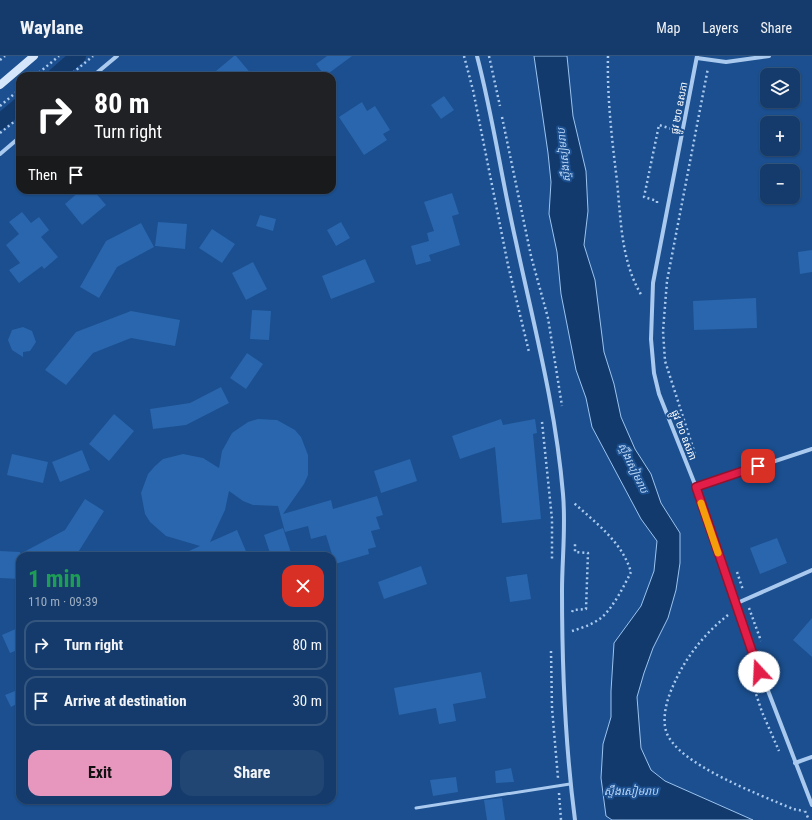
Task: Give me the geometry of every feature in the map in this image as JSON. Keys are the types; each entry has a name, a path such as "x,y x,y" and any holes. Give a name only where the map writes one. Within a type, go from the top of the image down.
{"main road":[{"path":"0,85 34,56"}],"street":[{"path":"98,72 117,56"},
{"path":"477,56 514,238 545,373 556,432 564,526 562,590 563,669 570,784 575,820"},
{"path":"697,57 726,62 769,56"},
{"name":"ផ្លូវ ២០ ឧសភា","path":"697,57 656,260 651,302 654,373 659,394 696,487 764,685 812,805"},
{"path":"0,154 16,140"},
{"path":"696,487 812,449"},
{"path":"735,604 812,570"},
{"path":"795,763 812,757"}],"lane":[{"path":"416,808 570,784"}],"path":[{"path":"0,60 5,56"},
{"path":"40,72 59,56"},
{"path":"74,72 94,56"},
{"path":"464,56 473,90 508,266 530,358"},
{"path":"489,56 531,256 548,318 563,410"},
{"path":"608,56 611,126 624,252 635,285 642,296"},
{"path":"697,461 665,361 663,331 667,281 710,60"},
{"path":"0,106 16,92"},
{"path":"0,133 16,120"},
{"path":"656,209 658,201 644,197 659,125 672,129 674,122"},
{"path":"642,304 643,288"},
{"path":"542,419 552,519 552,564"},
{"path":"574,496 574,510"},
{"path":"572,624 572,631 587,626 602,617 622,590 631,572 627,560 618,544 574,503"},
{"path":"572,617 572,610 586,609 588,553 575,552 575,538"},
{"path":"734,566 762,644"},
{"path":"726,608 730,621"},
{"path":"728,615 712,628 693,650 679,672 670,693 665,716 666,731 676,747 689,759 708,770 793,809 804,811"},
{"path":"551,647 552,708 558,779"},
{"path":"743,657 762,712 781,755"},
{"path":"559,786 561,820"},
{"path":"802,804 809,820"}],"water":[{"name":"ស្ទឹងសៀមរាប","path":"534,56 567,56 573,116 586,171 588,211 584,245 595,280 604,352 614,384 621,417 635,449 651,474 661,503 680,533 680,563 676,590 668,618 653,648 637,697 641,748 651,770 665,781 753,820 612,820 606,816 601,778 603,744 611,717 614,643 641,606 654,571 657,541 641,519 592,427 586,398 576,370 561,294 557,252 549,214 551,182"}],"building":[{"path":"234,56 236,56 250,72 215,72"},
{"path":"327,56 352,56 330,72 322,72 316,64"},
{"path":"444,96 454,110 441,119 431,105"},
{"path":"362,102 367,111 375,106 390,130 383,134 387,140 364,155 339,117"},
{"path":"452,193 459,214 452,216 460,245 429,255 431,261 416,265 411,246 429,241 427,233 434,231 424,202"},
{"path":"76,194 96,194 106,205 82,225 65,204"},
{"path":"22,212 31,223 39,217 49,230 41,237 58,257 44,269 42,266 19,283 9,270 20,263 6,245 19,234 9,222"},
{"path":"260,215 276,219 273,231 256,226"},
{"path":"158,222 187,224 185,249 155,246"},
{"path":"341,222 350,238 336,246 327,230"},
{"path":"141,223 154,247 117,267 99,298 80,287 106,241"},
{"path":"212,229 235,244 222,263 199,248"},
{"path":"812,250 812,272 800,274 798,252"},
{"path":"365,259 375,282 331,299 322,276"},
{"path":"253,262 267,289 246,300 232,273"},
{"path":"756,298 757,328 694,330 693,301"},
{"path":"252,310 271,311 269,340 250,339"},
{"path":"131,311 180,320 175,346 131,338 93,353 66,385 45,370 76,332"},
{"path":"23,327 32,331 36,342 30,351 23,352 23,357 12,350 8,340 12,330"},
{"path":"247,353 263,364 246,389 230,378"},
{"path":"221,387 229,403 186,425 153,429 150,409 190,403"},
{"path":"114,414 134,431 109,461 89,444"},
{"path":"258,419 277,420 295,430 301,437 308,455 308,475 304,484 283,514 331,500 333,509 377,496 383,515 376,517 380,529 371,531 376,547 368,549 369,554 336,564 336,552 331,552 326,535 311,539 308,526 285,532 278,506 253,505 243,501 229,491 225,510 210,542 237,530 246,552 187,552 200,546 166,536 150,522 145,514 141,493 148,474 155,466 163,459 183,454 203,458 219,468 222,451 232,433 248,422"},
{"path":"501,419 503,425 535,419 537,433 533,434 541,519 502,523 495,447 460,459 452,436"},
{"path":"82,450 90,470 60,482 52,462"},
{"path":"12,454 48,462 43,483 7,475"},
{"path":"410,459 417,481 381,493 374,471"},
{"path":"85,499 104,511 78,552 24,552 65,530"},
{"path":"283,528 291,552 270,552 264,535"},
{"path":"777,538 787,563 760,574 750,548"},
{"path":"0,551 20,552 16,552 16,579 0,578"},
{"path":"421,566 427,584 384,599 378,582"},
{"path":"527,574 531,599 510,602 506,577"},
{"path":"812,618 812,657 793,640"},
{"path":"16,629 16,651 10,653 2,635"},
{"path":"481,672 486,698 453,704 456,721 439,724 436,708 399,715 394,688"},
{"path":"16,691 16,704 11,707 5,695"},
{"path":"511,768 514,782 496,783 495,771"},
{"path":"456,777 458,792 433,796 430,780"},
{"path":"502,798 505,820 487,820 484,800"}],"waterway":[{"path":"60,72 78,56"},
{"path":"0,122 16,108"}],"slow traffic":[{"path":"701,503 718,553"}],"route":[{"path":"758,466 696,487 759,672"}]}
